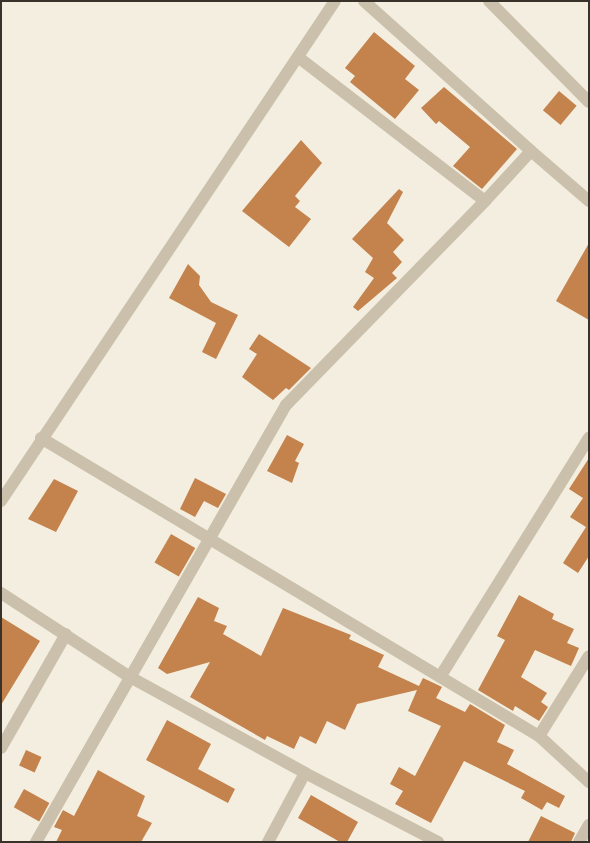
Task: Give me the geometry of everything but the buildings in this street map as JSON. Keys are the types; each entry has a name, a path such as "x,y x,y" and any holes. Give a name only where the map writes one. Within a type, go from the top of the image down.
{"street":[{"path":"1,501 41,438 335,1"},
{"path":"364,1 589,201"},
{"path":"489,1 589,102"},
{"path":"298,57 484,201"},
{"path":"36,842 286,405 531,151"},
{"path":"41,438 539,736 589,782"},
{"path":"440,678 583,458 589,438"},
{"path":"1,594 66,634 130,677 305,773 438,842"},
{"path":"1,748 66,634"},
{"path":"539,736 589,656"},
{"path":"268,842 305,773"},
{"path":"579,842 589,825"}]}
